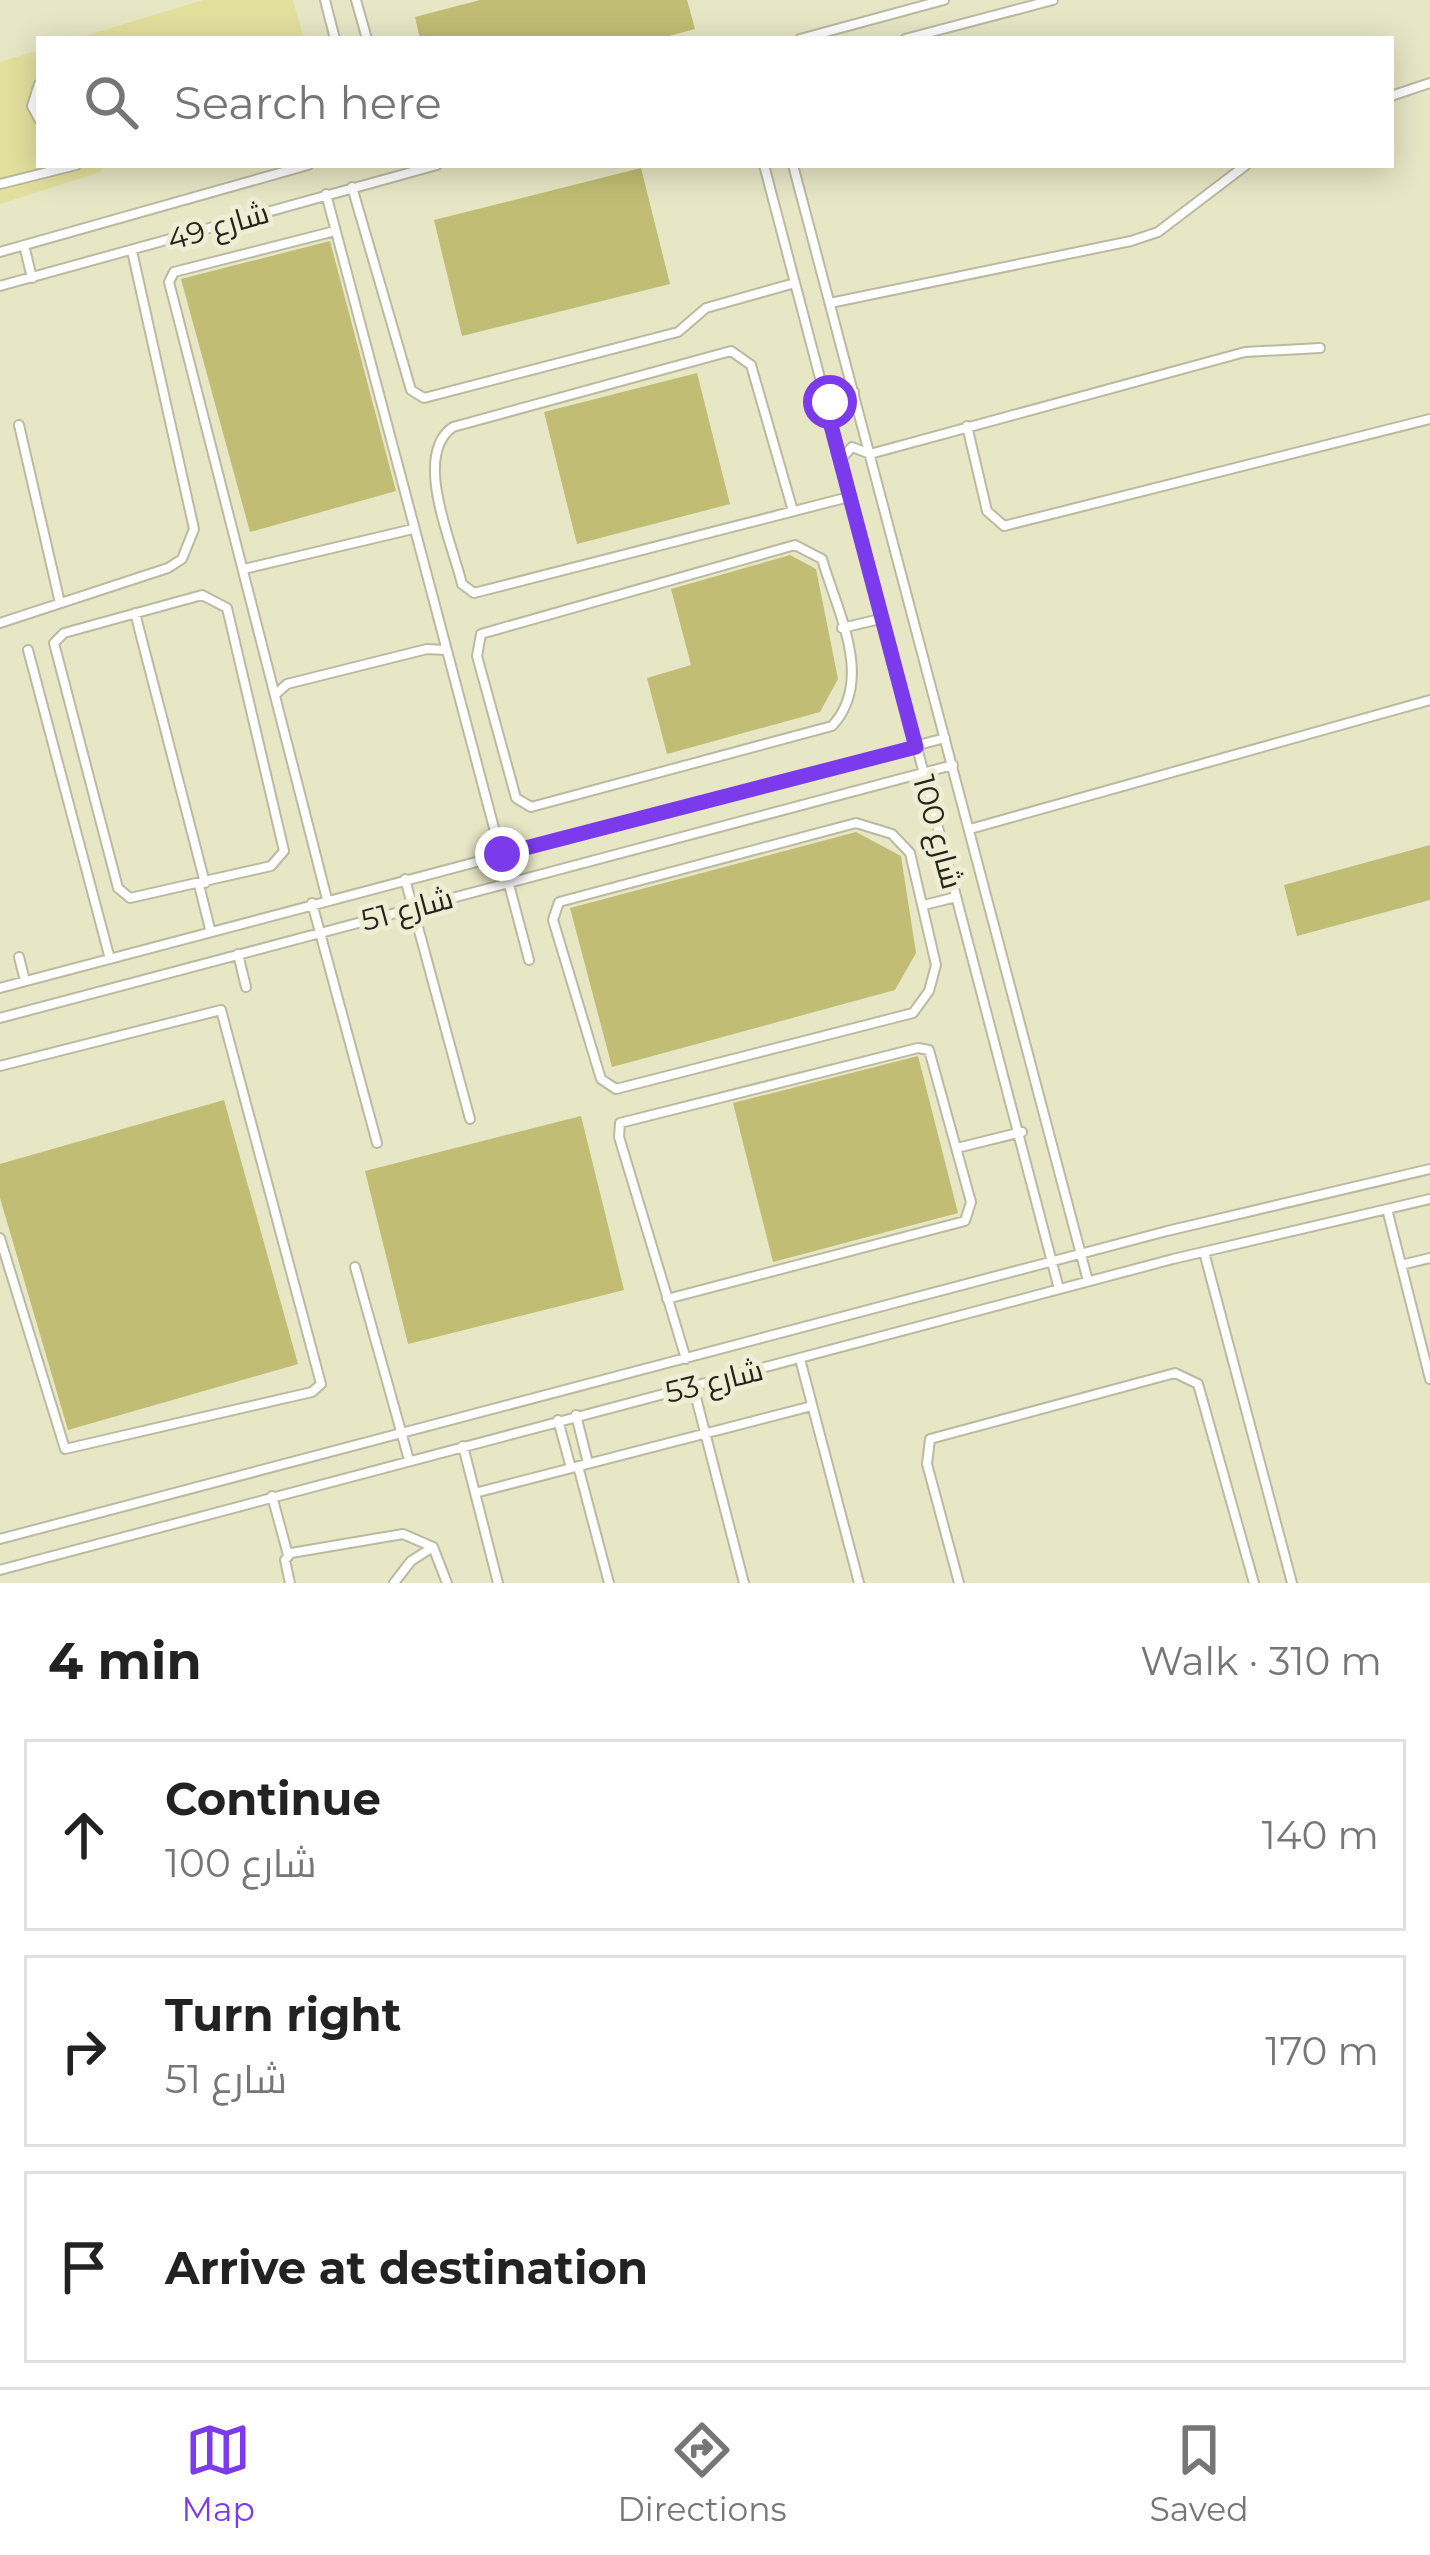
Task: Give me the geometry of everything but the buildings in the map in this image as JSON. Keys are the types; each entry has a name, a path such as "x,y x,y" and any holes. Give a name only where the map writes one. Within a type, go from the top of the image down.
{"lane":[{"path":"325,0 334,36"},
{"path":"356,0 366,36"},
{"path":"811,36 944,0"},
{"path":"915,36 1053,0"},
{"path":"1394,95 1430,83"},
{"path":"0,184 64,168"},
{"name":"شارع 49","path":"0,252 297,168"},
{"path":"369,168 372,182"},
{"name":"شارع 100","path":"765,168 880,619 1022,1132 1059,1289"},
{"name":"شارع 100","path":"794,168 1088,1281"},
{"path":"830,303 1131,242 1158,232 1242,168"},
{"name":"شارع 49","path":"0,286 372,182 400,170"},
{"path":"352,187 411,390 424,398 678,332 706,308 795,284"},
{"path":"326,194 529,960"},
{"path":"327,899 170,276 335,231"},
{"path":"24,245 32,278"},
{"path":"0,622 168,568 191,545 194,529 132,251"},
{"path":"840,462 852,447 870,454 1245,352 1320,348"},
{"path":"793,511 751,364 731,351 453,427 437,441 431,461 462,584 474,593 849,497"},
{"path":"824,399 841,402 854,391"},
{"path":"967,426 987,511 1004,526 1430,419"},
{"path":"20,425 60,603"},
{"path":"244,569 412,529"},
{"path":"795,544 822,559 842,628 854,679 848,704 832,726 531,807 516,798 477,656 476,645 491,628 795,544"},
{"path":"202,595 220,600 229,617 284,850 272,866 202,884 138,899 118,888 54,657 54,643 64,633 202,595"},
{"path":"135,614 210,929"},
{"path":"842,628 880,619"},
{"path":"28,650 110,959"},
{"path":"277,694 287,684 427,650 446,650"},
{"path":"970,829 1430,700"},
{"name":"شارع 51","path":"0,988 945,738"},
{"name":"شارع 51","path":"0,1018 953,765"},
{"path":"856,823 881,828 902,843 910,853 924,905 936,965 929,991 913,1012 616,1089 596,1071 553,920 567,896 856,823"},
{"path":"405,879 470,1119"},
{"path":"924,905 956,897"},
{"path":"313,903 377,1144"},
{"path":"238,954 246,987"},
{"path":"19,957 25,981"},
{"path":"0,1066 221,1010 321,1384 312,1392 64,1449 0,1238"},
{"path":"667,1299 965,1221 972,1207 933,1056 922,1047 622,1120 619,1137 667,1299 686,1359"},
{"path":"957,1148 1022,1132"},
{"name":"شارع 53","path":"0,1539 1052,1262 1430,1169"},
{"name":"شارع 53","path":"0,1570 1088,1281 1430,1199"},
{"path":"1387,1209 1430,1379"},
{"path":"1204,1252 1292,1583"},
{"path":"1401,1265 1430,1258"},
{"path":"356,1267 409,1460"},
{"path":"800,1359 859,1583"},
{"path":"959,1583 927,1464 930,1439 1175,1372 1198,1384 1254,1583"},
{"path":"693,1386 744,1583"},
{"path":"475,1493 812,1406"},
{"path":"576,1415 579,1466"},
{"path":"558,1420 579,1466 609,1583"},
{"path":"463,1446 498,1583"},
{"path":"272,1496 288,1555 290,1583"},
{"path":"288,1555 403,1534 433,1547 447,1583"},
{"path":"394,1583 411,1561 433,1547"}],"shaded area":[{"path":"0,0 1430,0 1430,1583 0,1583"},
{"path":"203,0 293,0 303,36 85,36"},
{"path":"36,51 36,168 103,168 100,172 0,204 0,62"}],"route":[{"path":"502,854 916,747 824,399 830,402"}]}
